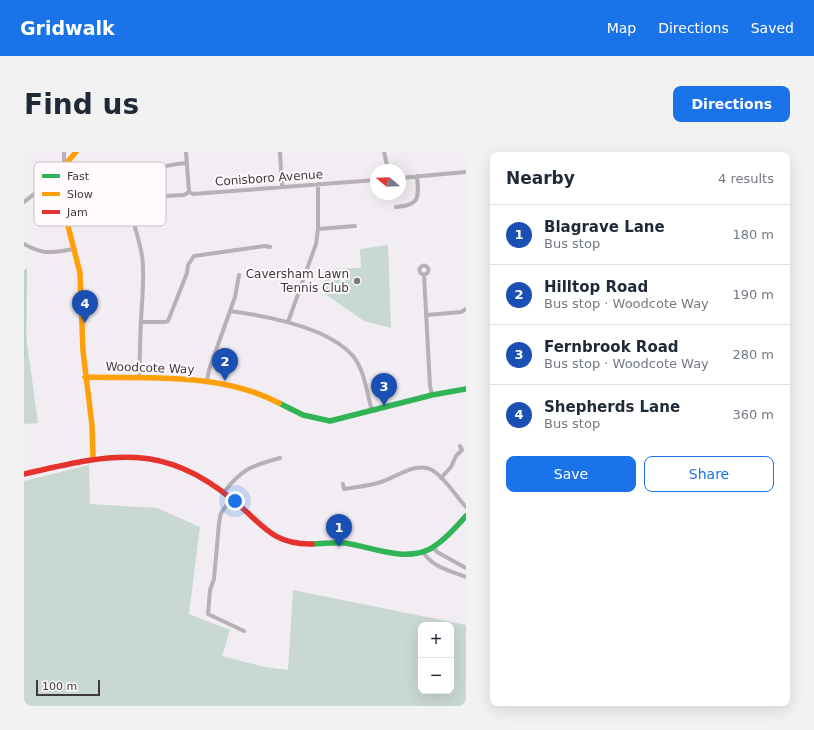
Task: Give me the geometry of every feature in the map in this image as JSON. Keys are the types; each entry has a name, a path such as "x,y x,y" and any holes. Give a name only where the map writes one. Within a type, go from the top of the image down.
{"street":[{"path":"67,162 76,152"},
{"path":"186,152 189,192"},
{"path":"280,152 282,186"},
{"path":"384,152 387,164"},
{"path":"166,165 186,163"},
{"path":"406,177 466,172"},
{"path":"396,207 408,206 417,199 417,176"},
{"name":"Conisboro Avenue","path":"166,196 184,195 189,192 193,194 370,180"},
{"path":"288,322 316,242 318,229 318,184"},
{"path":"24,202 34,194"},
{"path":"68,226 80,273 83,351 92,425 93,458"},
{"path":"135,226 142,256 139,378"},
{"path":"318,229 355,226"},
{"path":"24,244 36,251 44,253 75,249"},
{"path":"141,322 168,321 187,273 188,265 194,256 265,246 270,247"},
{"path":"207,381 209,370 235,297 239,275"},
{"path":"424,275 430,386 432,395"},
{"path":"427,315 461,312 466,309"},
{"path":"230,311 260,315 288,322 314,331 340,345 353,357 362,375 372,411"},
{"name":"Woodcote Way","path":"86,377 207,381 250,390 266,396 299,415 315,420 330,421 432,395 466,389"},
{"path":"441,478 451,467 456,456 462,450"},
{"path":"271,454 273,460"},
{"path":"24,474 93,458 121,456 152,459 192,473 223,492 265,530 290,542 302,544 344,543 410,554 423,552 433,547 466,516"},
{"path":"223,492 240,474 252,466 280,458"},
{"path":"344,489 362,487 382,482 418,468 434,471 466,507"},
{"path":"231,499 221,513 218,523 214,579 210,590 208,614 244,631"},
{"path":"433,547 438,552 466,568"},
{"path":"423,552 430,560 446,570 466,577"}],"shaded area":[{"name":"Caversham Lawn Tennis Club","path":"388,245 391,328 364,321 325,294 324,269 361,268 360,249"},
{"path":"24,320 38,423 24,424"},
{"path":"89,465 90,504 157,508 200,527 189,614 230,630 222,656 265,667 288,670 293,590 451,622 418,622 418,694 454,694 454,623 466,625 466,706 24,706 24,481"}],"green space":[{"path":"27,269 26,361 24,357 24,270"}],"traffic: fast":[{"path":"279,403 303,415 330,421 432,395 466,389"},
{"path":"312,544 345,543 399,554 420,553 430,549 440,542 466,516"}],"traffic: slow":[{"path":"67,162 76,152"},
{"path":"68,226 80,273 83,351 92,425 93,458"},
{"path":"85,377 184,379 209,382 233,386 256,393 279,403"}],"traffic: jam":[{"path":"24,474 54,467 108,458 133,457 157,460 181,468 207,481 233,500 259,524 276,536 286,541 312,544"}],"place":[{"name":"Caversham Lawn Tennis Club","path":"357,281"},
{"name":"Shepherds Lane","path":"85,323"},
{"name":"Hilltop Road","path":"225,381"},
{"name":"Fernbrook Road","path":"384,406"},
{"name":"Blagrave Lane","path":"339,547"}]}
